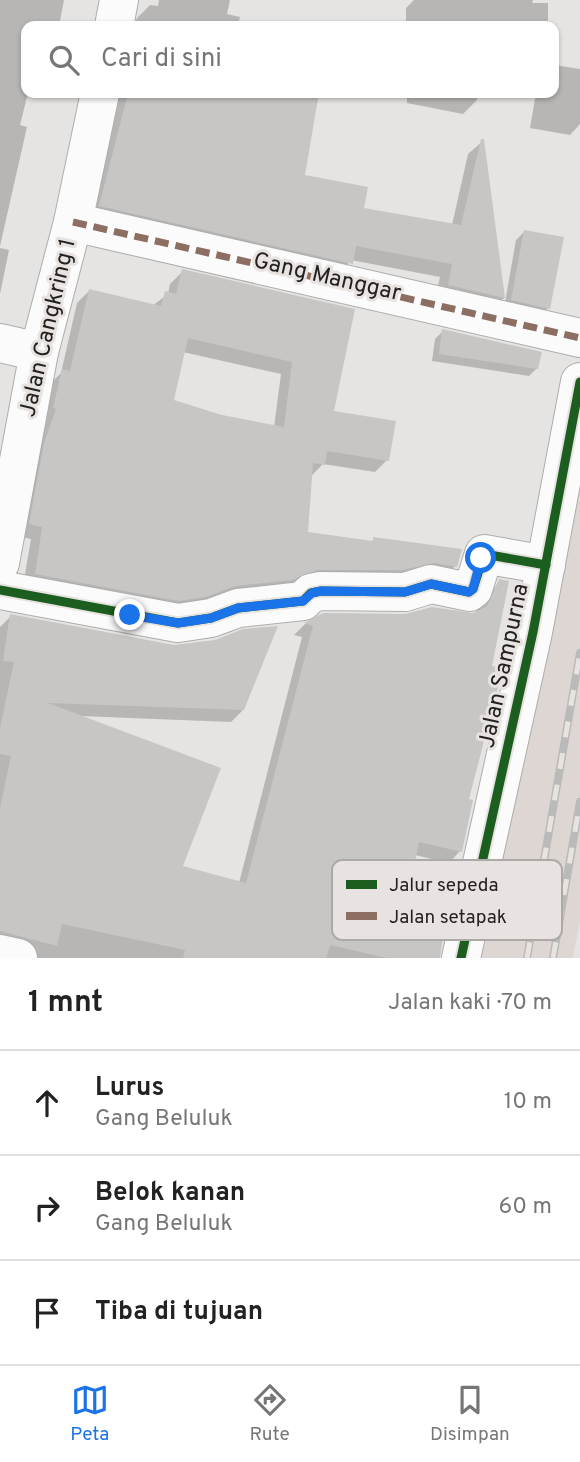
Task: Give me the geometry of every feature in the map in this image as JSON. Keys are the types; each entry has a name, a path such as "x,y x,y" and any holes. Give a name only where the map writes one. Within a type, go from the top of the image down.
{"street":[{"path":"115,21 119,0"},
{"name":"Jalan Cangkring 1","path":"0,563 40,352 73,222 99,98"},
{"name":"Gang Manggar","path":"73,222 580,338"},
{"path":"0,343 40,352"},
{"name":"Jalan Sampurna","path":"482,860 546,565 580,382"},
{"path":"0,590 178,623 211,618 238,608 303,601 312,593 321,591 405,592 431,584 469,592 473,589 484,554 546,565"},
{"name":"Jalan Sampurna","path":"461,958 465,940"},
{"path":"0,954 18,958"}],"shaded area":[{"path":"580,445 580,921 573,958 475,958 479,940 562,940 562,860 495,860"}],"building":[{"path":"127,98 318,98 305,175 368,187 364,208 461,225 481,139 484,139 505,298 448,285 452,264 356,246 353,264 99,206"},
{"path":"524,230 564,237 550,309 511,300"},
{"path":"182,269 355,309 334,411 396,421 389,461 327,451 325,465 313,463 308,532 373,541 373,537 462,549 457,567 435,563 402,570 317,570 293,580 235,586 206,597 178,601 35,574 42,527 29,524 44,443 56,409 53,408 62,369 70,371 89,289 161,306 165,291 176,294","holes":["188,338 292,362 284,427 222,415 174,400"]},
{"path":"442,329 542,352 538,369 439,354"},
{"path":"499,579 509,581 492,666 503,668 469,799 473,800 462,852 419,842 415,860 332,860 332,940 443,940 440,958 387,958 330,945 326,958 183,958 185,950 62,924 57,946 0,931 0,808 11,756 0,754 0,728 14,662 3,661 10,614 174,645 215,640 243,629 278,626 244,710 48,703 221,768 183,866 246,883 313,626 304,623 323,613 405,614 432,607 473,613 487,606"}],"railway":[{"path":"544,860 580,653"},
{"path":"562,906 580,802"},
{"path":"527,958 530,940"},
{"path":"553,958 556,940"}],"marked path":[{"path":"73,222 580,338"}],"cycle path":[{"path":"483,860 533,632 580,382"},
{"path":"0,590 178,623 211,618 238,608 303,601 311,593 321,591 405,592 431,584 469,592 473,589 484,554 546,565"},
{"path":"461,958 465,940"}],"route":[{"path":"130,615 178,623 211,618 238,608 303,601 312,593 321,591 405,592 431,584 469,592 473,589 481,558"}]}
